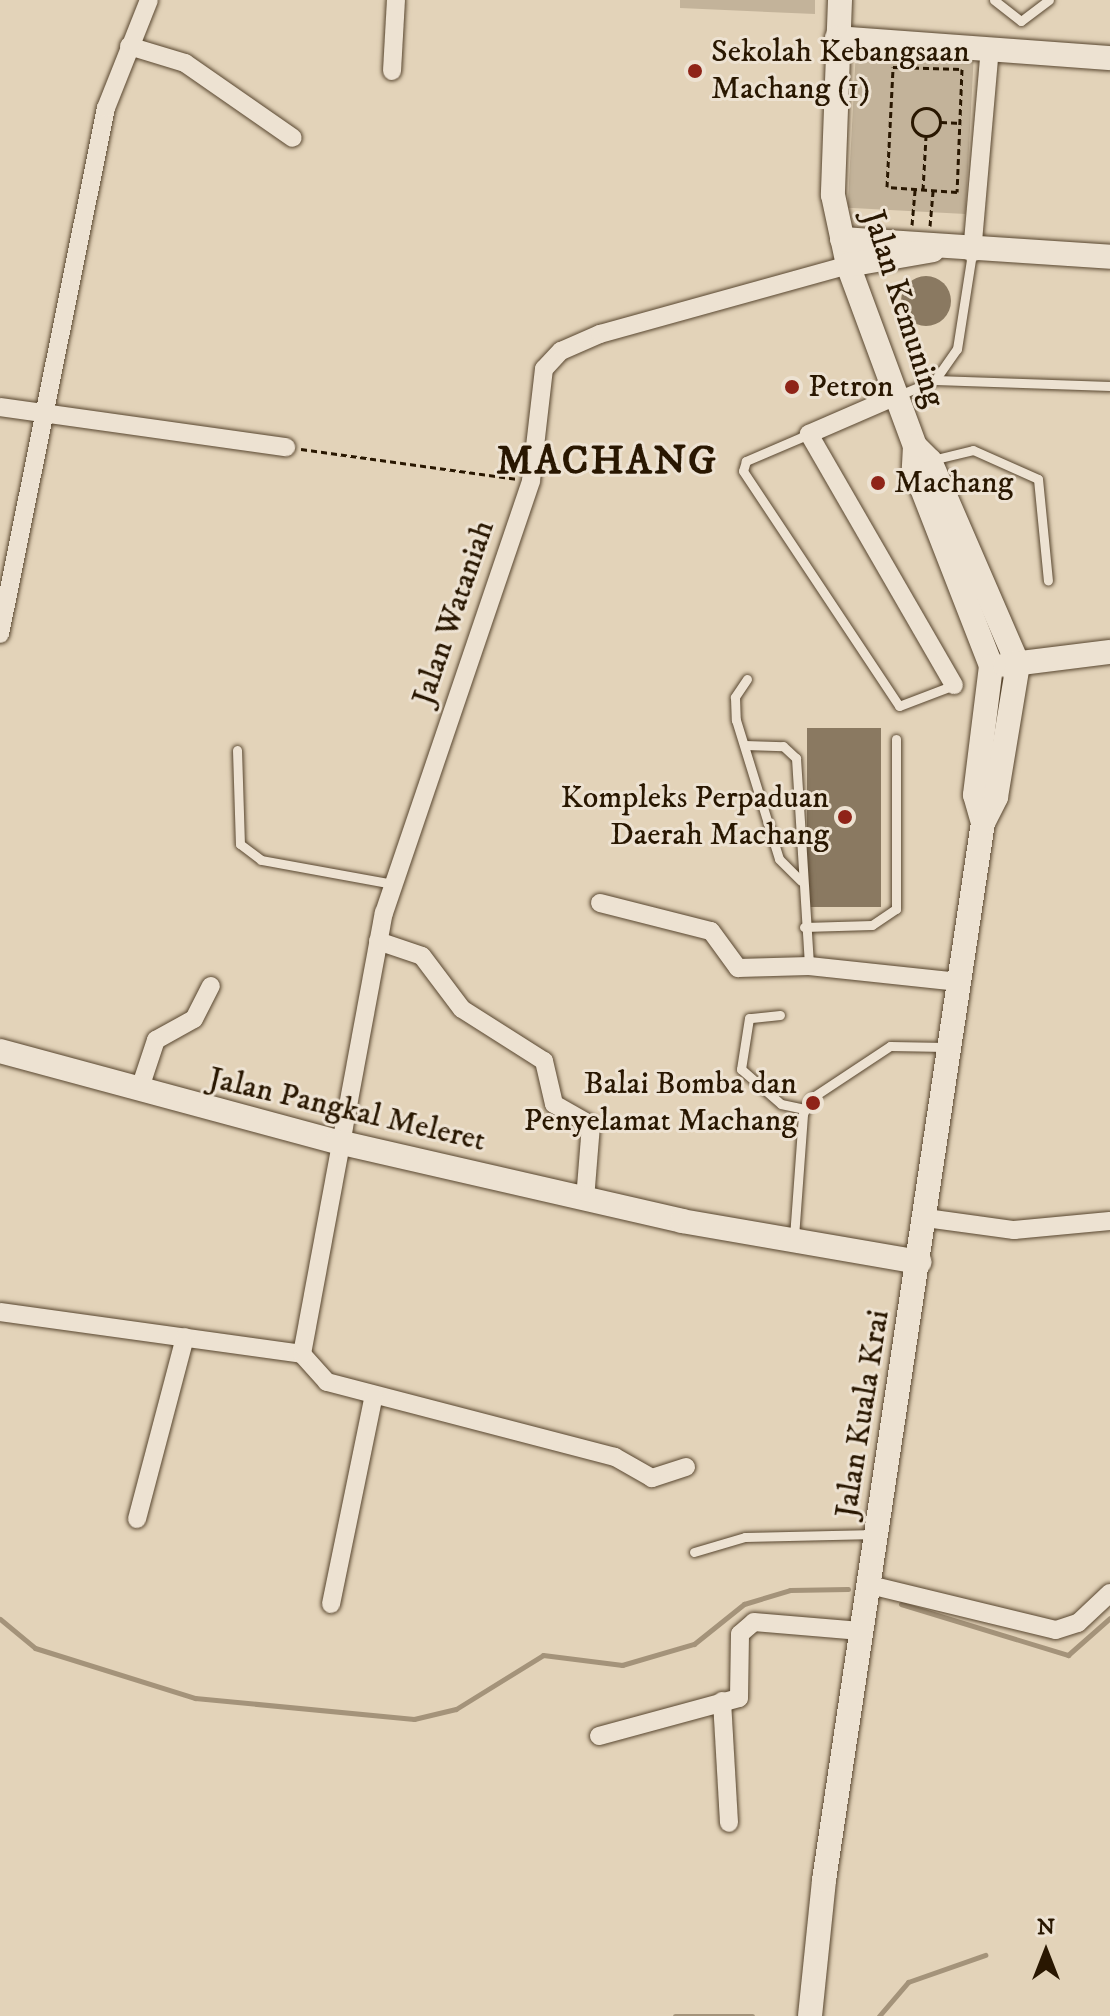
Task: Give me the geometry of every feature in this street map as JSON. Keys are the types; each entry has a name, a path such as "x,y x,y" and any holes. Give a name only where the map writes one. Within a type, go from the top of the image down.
{"main road":[{"name":"Jalan Kemuning","path":"840,0 833,195 848,265 894,397 1018,664"},
{"path":"837,38 1110,58"},
{"path":"842,239 924,245 972,253 1110,257"},
{"path":"848,265 924,245"},
{"name":"Jalan Kemuning","path":"920,458 991,666"},
{"path":"991,666 1110,652"},
{"name":"Jalan Kuala Krai","path":"810,2016 815,1944 983,823 996,797 1018,664"},
{"name":"Jalan Kuala Krai","path":"983,823 975,795 991,666"},
{"name":"Jalan Pangkal Meleret","path":"0,1051 139,1091 338,1142 585,1199 793,1241 919,1262"}],"street":[{"path":"0,634 40,412 106,108 149,0"},
{"path":"392,71 396,0"},
{"path":"129,46 185,63 293,138"},
{"path":"972,253 990,49"},
{"name":"Jalan Wataniah","path":"302,1354 338,1142 378,941 393,884 531,481 541,378 561,351 848,265"},
{"path":"894,397 809,434 954,685"},
{"path":"0,407 286,447"},
{"path":"600,903 711,931 738,968 809,966 959,982"},
{"path":"378,941 422,956 462,1009 544,1061 554,1104 591,1125 585,1199"},
{"path":"139,1091 156,1040 194,1019 211,986"},
{"path":"926,1218 1014,1230 1110,1221"},
{"path":"0,1312 302,1354 319,1378 615,1457 652,1478 686,1467"},
{"path":"137,1519 185,1337"},
{"path":"331,1604 374,1395"},
{"path":"870,1585 1048,1630 1071,1628 1110,1593"},
{"path":"599,1736 740,1696 740,1634 747,1625 861,1631"},
{"path":"722,1701 729,1823"}],"lane":[{"path":"994,0 1021,21 1049,0"},
{"path":"935,380 962,334 972,253"},
{"path":"894,397 935,380 1110,386"},
{"path":"809,434 746,461 743,471 899,706 954,685"},
{"path":"920,458 973,450 1038,479 1048,581"},
{"path":"747,679 733,708 779,859 801,881"},
{"path":"804,927 872,925 896,909 896,739"},
{"path":"745,745 783,746 796,758 801,881 809,966"},
{"path":"237,750 240,844 261,860 393,884"},
{"path":"780,1015 749,1018 741,1069 781,1104 804,1109 890,1046 950,1048"},
{"path":"793,1241 804,1109"},
{"path":"694,1552 745,1537 877,1534"}],"path":[{"path":"893,67 962,69 957,192 915,189 887,187 893,67"},
{"path":"926,137 913,129 915,114 933,109 941,122"},
{"path":"923,190 926,137 941,122 981,125"},
{"path":"915,189 924,245"},
{"path":"924,245 933,190"},
{"path":"286,447 531,481"}],"shaded area":[{"path":"680,0 815,0 815,14 680,8"},
{"path":"856,49 974,55 966,214 848,208"}],"building":[{"path":"926,276 943,284 951,301 943,318 926,326 909,318 901,301 909,284"},
{"name":"Kompleks Perpaduan Daerah Machang","path":"807,728 881,728 881,907 807,907"}],"waterway":[{"path":"0,1619 35,1648 195,1698 414,1719 456,1709 543,1655 622,1665 694,1644 744,1604 790,1590 848,1589"},
{"path":"901,1604 1068,1655 1110,1618"},
{"path":"879,2016 908,1982 985,1955"},
{"path":"675,2016 752,2016"}],"place":[{"name":"Sekolah Kebangsaan Machang (1)","path":"695,71"},
{"name":"Petron","path":"792,387"},
{"name":"Machang","path":"878,483"},
{"name":"Kompleks Perpaduan Daerah Machang","path":"845,817"},
{"name":"Balai Bomba dan Penyelamat Machang","path":"813,1103"}],"district":[{"name":"MACHANG","path":"607,462"}]}
